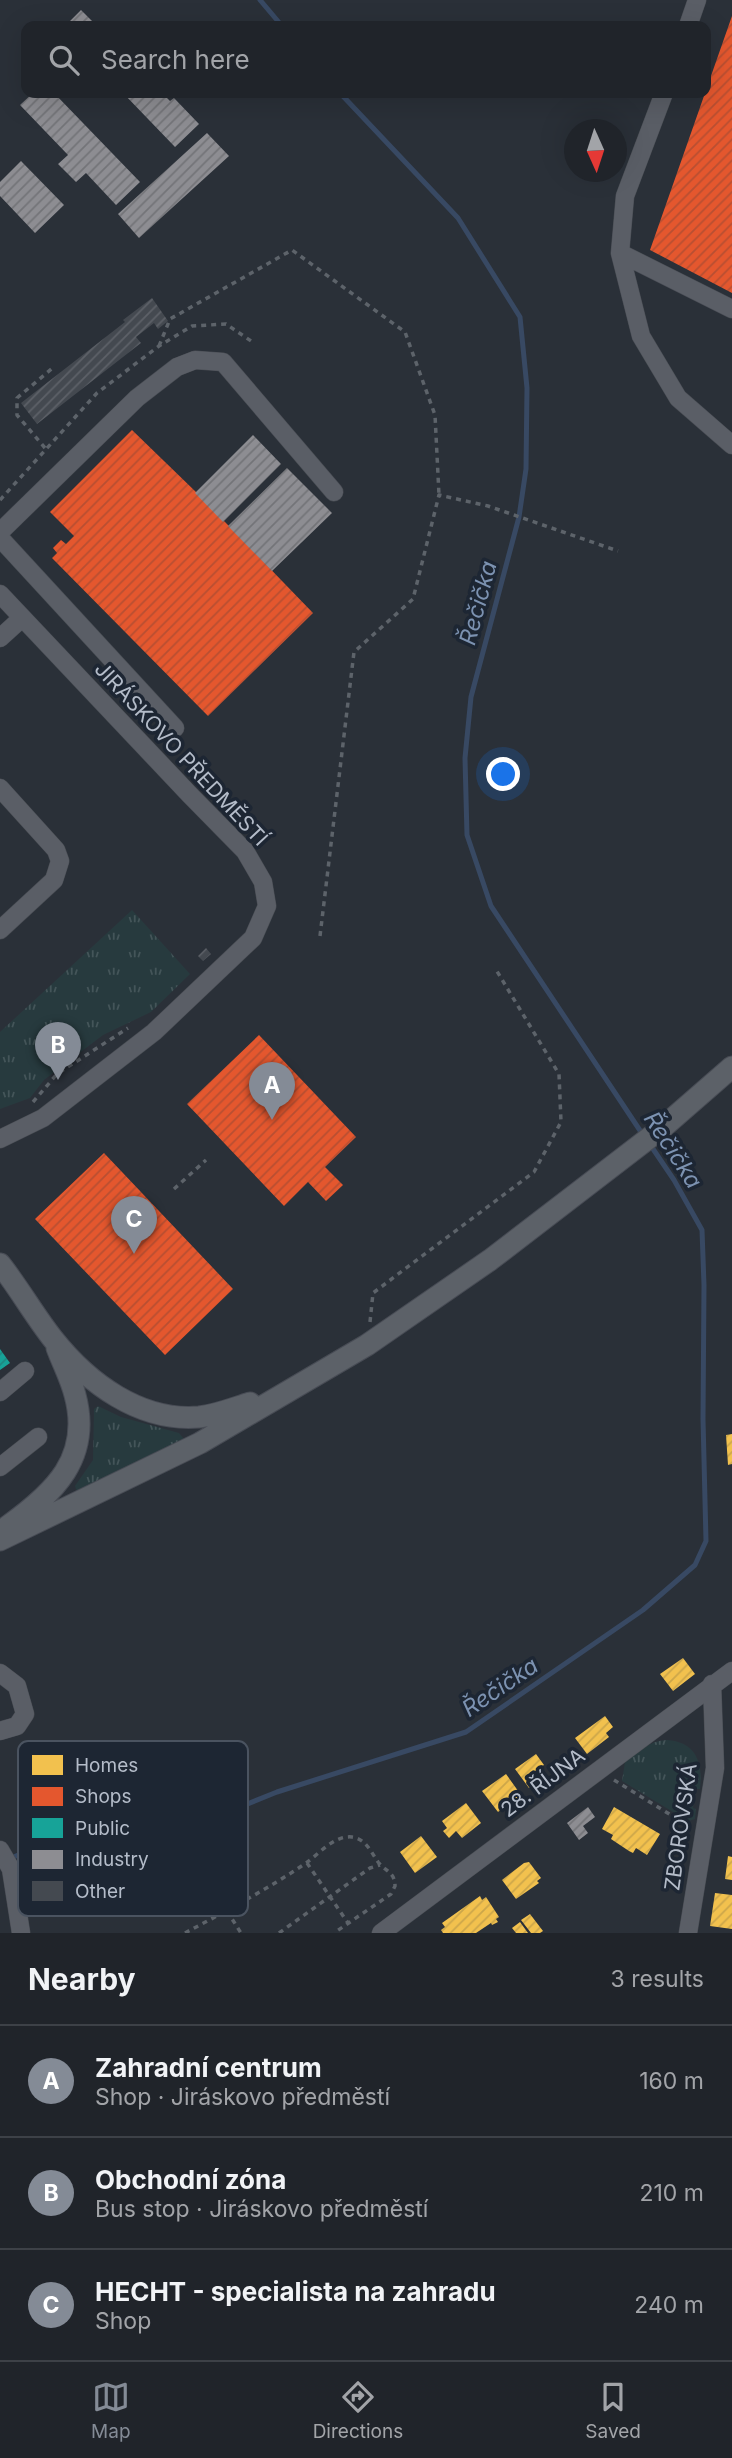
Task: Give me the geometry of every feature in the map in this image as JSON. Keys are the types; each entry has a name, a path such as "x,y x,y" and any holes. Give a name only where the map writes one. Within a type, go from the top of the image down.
{"main road":[{"path":"0,1540 200,1443 367,1345 490,1260 662,1128 727,1071"},
{"path":"0,1264 54,1340 100,1386 159,1415 200,1417 223,1412 308,1381"},
{"path":"0,1531 41,1502 65,1473 73,1457 78,1412 75,1394 54,1340"}],"street":[{"path":"690,21 698,0"},
{"path":"662,98 625,196 620,253 641,336 678,398 732,445"},
{"path":"620,253 732,309"},
{"path":"0,532 137,398 177,367 195,360 223,362 334,492"},
{"path":"0,538 174,728"},
{"name":"JIRÁSKOVO PŘEDMĚSTÍ","path":"0,594 245,851 263,881 267,906 253,938 154,1032 43,1118 0,1139"},
{"path":"0,638 22,618"},
{"path":"0,930 54,880 60,861 56,850 3,796"},
{"path":"0,1392 25,1371"},
{"path":"0,1467 38,1437"},
{"name":"28. ŘÍJNA","path":"381,1933 732,1671"},
{"path":"0,1673 18,1686 25,1714 17,1726 0,1731"},
{"name":"ZBOROVSKÁ","path":"688,1933 724,1770 712,1684"},
{"path":"0,1850 11,1869 18,1914"}],"path":[{"path":"159,346 170,320 292,250 405,332 435,415 439,495 413,599 354,652 320,936"},
{"path":"45,448 17,415 17,398 55,366"},
{"path":"439,495 488,506 618,551"},
{"path":"367,1345 373,1293 534,1172 561,1122 559,1074 495,968"},
{"path":"30,1105 57,1074 137,1021 154,1032"},
{"path":"174,1189 206,1160"},
{"path":"616,1780 687,1825"},
{"path":"248,1898 307,1863 331,1843 349,1836 363,1841 380,1865 388,1869 394,1877 394,1890 334,1933"},
{"path":"307,1863 348,1923"},
{"path":"279,1933 370,1868 380,1865"},
{"path":"186,1933 216,1916"},
{"path":"231,1916 242,1933"}],"green space":[{"path":"132,910 190,974 151,1012 103,1035 44,1080 30,1098 0,1109 0,1032"},
{"path":"98,1406 121,1417 179,1433 184,1439 77,1492 75,1486 93,1460 94,1409"},
{"path":"667,1740 685,1745 699,1763 701,1780 700,1789 696,1789 693,1808 696,1809 695,1819 688,1821 622,1781 625,1762 649,1744"}],"building: Homes":[{"path":"732,1434 732,1464 728,1465 726,1435"},
{"path":"683,1658 695,1674 673,1691 660,1674"},
{"path":"605,1716 613,1727 606,1733 609,1737 587,1754 575,1738"},
{"path":"536,1754 544,1765 531,1774 537,1782 529,1788 515,1769"},
{"path":"506,1774 521,1795 498,1812 482,1791"},
{"path":"466,1803 481,1823 462,1838 456,1831 449,1838 443,1831 447,1828 442,1821"},
{"path":"614,1807 660,1834 647,1855 636,1848 633,1853 629,1851 611,1839 613,1835 602,1829"},
{"path":"421,1836 437,1857 415,1873 400,1852"},
{"path":"728,1856 732,1857 732,1880 725,1879"},
{"path":"529,1862 541,1878 537,1881 539,1883 516,1899 502,1880"},
{"path":"715,1893 732,1895 732,1929 710,1926"},
{"path":"480,1896 482,1900 486,1897 499,1917 496,1919 498,1922 492,1925 491,1923 476,1933 443,1933 441,1930 445,1927 442,1923"},
{"path":"530,1914 543,1931 540,1933 531,1933 521,1920"},
{"path":"520,1922 528,1933 516,1933 512,1928"}],"building: Shops":[{"path":"732,16 732,293 650,250 703,98 711,98 711,76"},
{"path":"132,430 313,613 208,716 52,558 57,553 53,548 61,540 66,544 74,536 50,512"},
{"path":"259,1035 356,1137 325,1167 343,1185 326,1201 308,1182 284,1206 187,1104"},
{"path":"104,1153 233,1289 165,1355 35,1219"}],"building: Public":[{"path":"0,1349 10,1363 0,1370"}],"building: Industry":[{"path":"81,10 92,21 70,21"},
{"path":"28,98 59,98 140,182 116,205 86,173 76,182 58,164 68,155 20,105"},
{"path":"128,98 167,98 170,101 174,98 199,124 175,147"},
{"path":"207,133 229,156 139,238 118,214"},
{"path":"21,161 64,205 35,233 0,196 0,182"},
{"path":"253,435 281,464 223,522 195,493"},
{"path":"287,468 332,513 272,571 228,526"},
{"path":"588,1807 595,1817 583,1826 588,1833 579,1840 567,1823"}],"building: Other":[{"path":"152,298 168,321 158,329 154,323 136,337 141,343 37,424 21,403"},
{"path":"206,948 211,954 203,961 198,956"}],"waterway":[{"name":"Řečička","path":"260,0 278,21"},
{"name":"Řečička","path":"345,98 458,218 520,317 527,388 526,469 519,517 471,697 465,758 467,835 491,906 643,1135"},
{"name":"Řečička","path":"248,1804 466,1732 643,1610 695,1565 706,1541 702,1230 674,1180 649,1143"},
{"name":"Řečička","path":"9,1859 18,1855"}],"place":[{"name":"Obchodní zóna","path":"58,1080"},
{"name":"Zahradní centrum","path":"272,1120"},
{"name":"HECHT - specialista na zahradu","path":"134,1254"}]}
